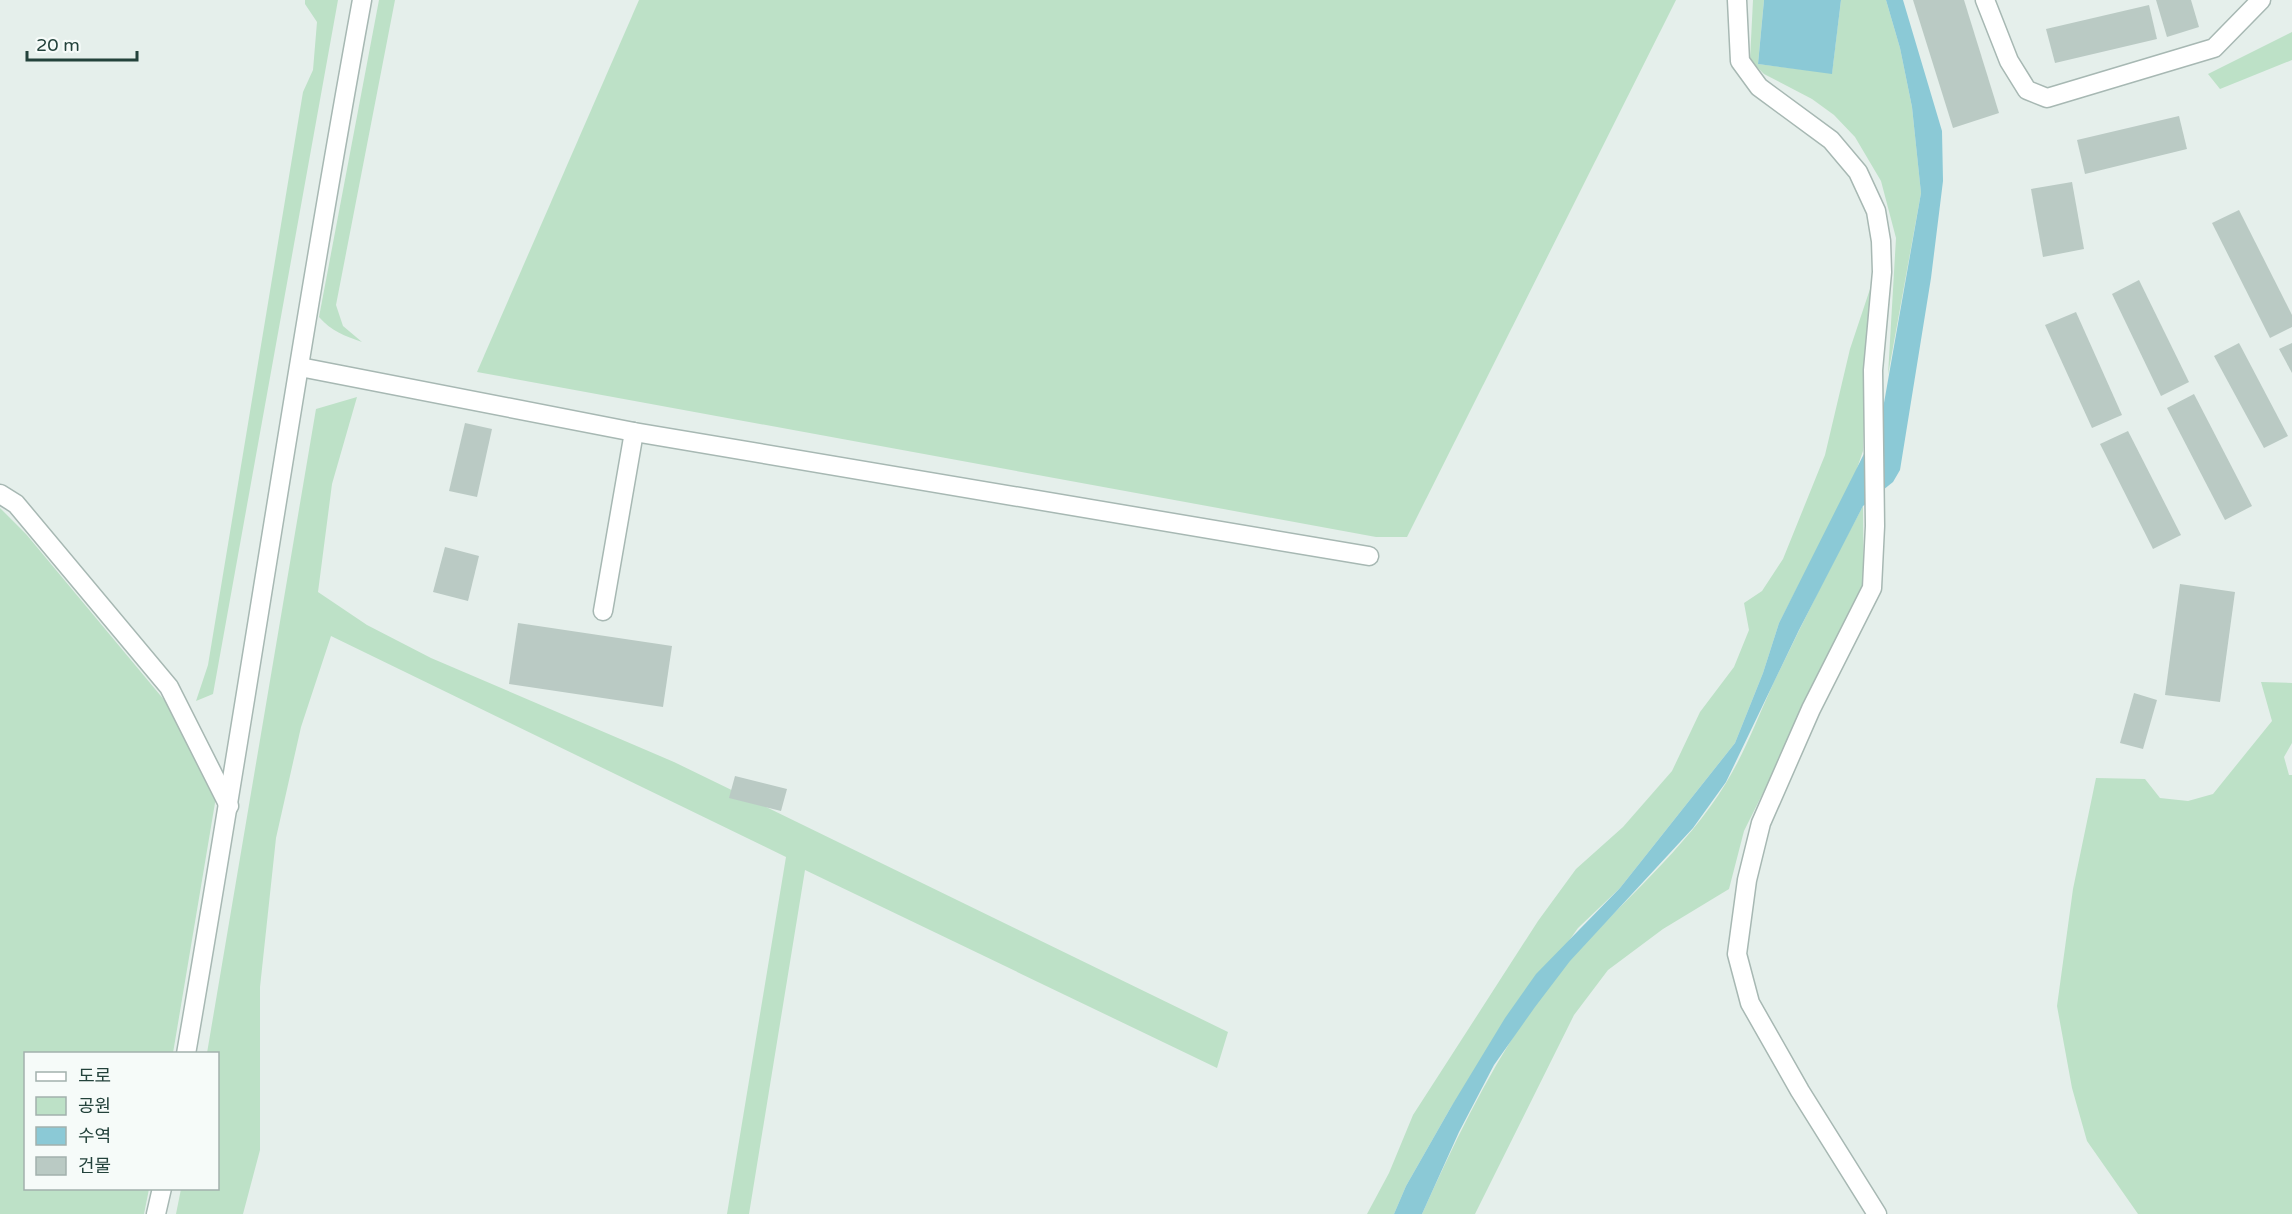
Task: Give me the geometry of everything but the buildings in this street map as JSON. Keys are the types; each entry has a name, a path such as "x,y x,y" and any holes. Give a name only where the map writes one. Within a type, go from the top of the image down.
{"street":[{"path":"186,1052 229,806 332,164 362,0"},
{"path":"1737,0 1740,61 1759,87 1831,140 1858,172 1876,211 1881,241 1882,272 1873,370 1875,526 1872,588 1811,709 1761,823 1747,880 1737,954 1750,1003 1800,1091 1877,1214"},
{"path":"1985,0 2009,61 2027,90 2047,98 2214,48 2261,0"},
{"path":"300,367 634,432 1369,556"},
{"path":"603,611 634,432"},
{"path":"0,494 15,504 169,687 229,806"},
{"path":"156,1214 162,1190"}],"green space":[{"path":"305,0 338,0 213,694 196,701 208,665 303,92 313,70 317,22 305,4"},
{"path":"379,0 395,0 336,305 343,326 362,342 333,329 319,317"},
{"path":"639,0 1676,0 1407,537 1376,537 477,372"},
{"path":"1753,0 1764,0 1758,64 1832,73 1841,0 1886,0 1900,48 1912,107 1921,193 1888,375 1896,238 1881,181 1855,137 1834,115 1812,99 1764,74 1750,60"},
{"path":"2292,32 2292,60 2220,89 2208,74"},
{"path":"1875,274 1866,374 1863,451 1853,480 1779,623 1763,673 1735,743 1620,888 1578,928 1451,1107 1406,1186 1394,1214 1367,1214 1389,1173 1413,1115 1538,921 1576,869 1623,827 1672,771 1700,712 1734,667 1749,630 1744,603 1762,591 1783,559 1825,455 1850,349"},
{"path":"357,397 332,484 318,592 367,625 431,658 674,762 1228,1032 1217,1068 805,870 749,1214 727,1214 786,857 331,636 301,727 276,838 260,987 260,1150 243,1214 176,1214 181,1190 219,1190 219,1052 207,1052 316,409"},
{"path":"1863,506 1864,590 1744,831 1729,889 1663,929 1608,970 1574,1015 1475,1214 1422,1214 1487,1081 1525,1019 1570,960 1692,831 1726,783 1806,617"},
{"path":"0,508 26,534 170,707 216,797 173,1052 24,1052 24,1190 149,1190 144,1214 0,1214"},
{"path":"2261,682 2292,683 2292,743 2284,757 2289,775 2292,775 2292,1214 2138,1214 2087,1141 2072,1088 2057,1006 2073,889 2096,778 2145,779 2160,798 2188,801 2213,794 2272,721"}],"water":[{"path":"1764,0 1841,0 1832,74 1758,64"},
{"path":"1886,0 1903,0 1942,131 1943,181 1931,278 1900,470 1893,482 1863,506 1799,630 1726,782 1693,828 1570,961 1494,1065 1459,1132 1422,1214 1394,1214 1406,1186 1451,1107 1505,1018 1536,974 1620,888 1735,743 1763,673 1779,623 1881,420 1921,193 1912,107 1900,48"}]}
